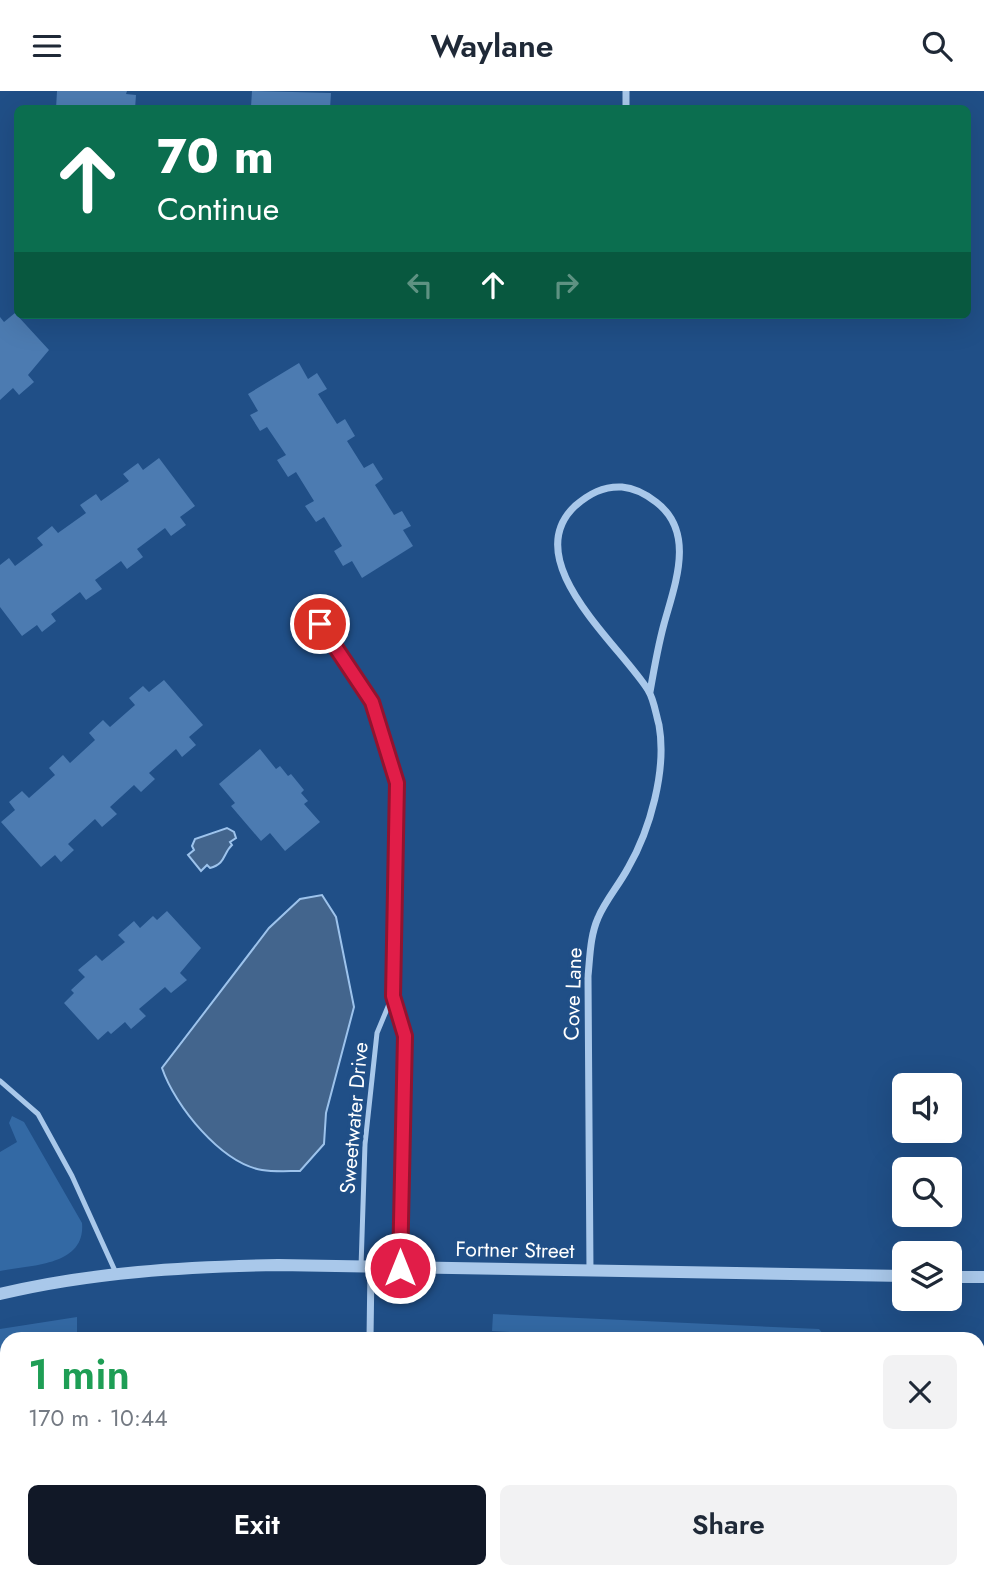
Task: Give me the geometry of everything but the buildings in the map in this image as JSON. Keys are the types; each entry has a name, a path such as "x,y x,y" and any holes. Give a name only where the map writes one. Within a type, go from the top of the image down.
{"street":[{"name":"Cove Lane","path":"590,1271 590,953 598,918 630,866 649,817 660,762 659,728 650,692 587,613 569,585 558,559 559,534 567,514 586,496 604,488 625,487 648,496 667,510 676,525 679,567 650,692"},
{"name":"Fortner Street","path":"0,1294 116,1273 181,1267 366,1267 892,1276"},
{"path":"366,1267 370,1332"},
{"path":"962,1277 984,1277"}],"lane":[{"path":"320,624 372,702 397,783 393,996"},
{"name":"Sweetwater Drive","path":"366,1267 365,1144 377,1033 393,996"},
{"name":"Sweetwater Drive","path":"393,996 405,1036 400,1268"},
{"path":"0,1081 38,1114 72,1175 116,1273"}],"shaded area":[{"path":"227,828 234,832 236,838 230,842 232,845 219,864 210,868 207,865 201,871 188,855 194,850 192,846 195,839"},
{"path":"322,895 336,917 354,1007 326,1113 324,1144 300,1171 262,1170 231,1156 202,1131 177,1099 162,1068 269,928 300,899"},
{"path":"12,1116 24,1122 82,1223 81,1237 75,1248 66,1256 41,1265 0,1271 0,1152 17,1142 9,1123"},
{"path":"493,1314 819,1329 821,1332 510,1332 492,1331"},
{"path":"77,1317 77,1332 0,1332 0,1329"}],"route":[{"path":"320,624 372,702 397,783 393,996 405,1036 400,1152 400,1268"}]}
